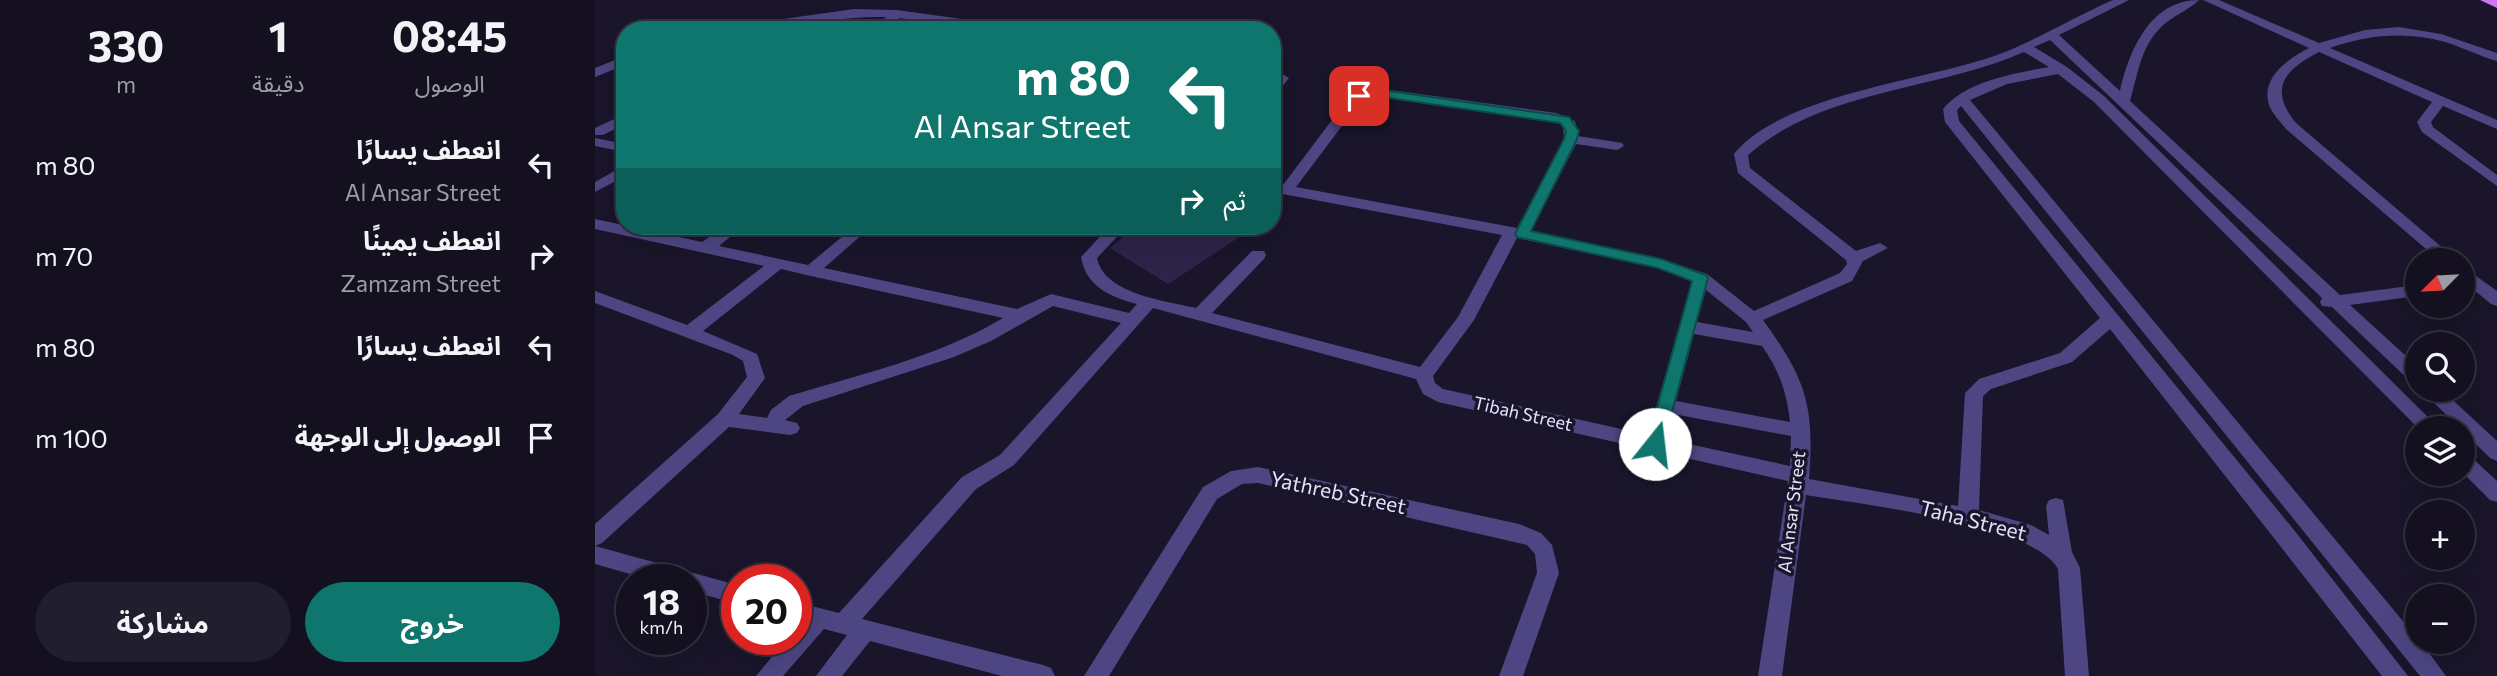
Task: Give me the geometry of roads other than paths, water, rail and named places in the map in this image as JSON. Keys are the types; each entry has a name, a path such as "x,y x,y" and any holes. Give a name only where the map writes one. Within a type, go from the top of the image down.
{"main road":[{"path":"2486,0 2497,4"}],"street":[{"path":"1854,258 1743,170 1741,154 1748,145 1762,134 1821,110 2001,57 2123,0"},
{"path":"2124,100 2138,42 2169,13 2193,0"},
{"path":"2209,0 2497,125"},
{"path":"889,21 897,14"},
{"path":"788,21 824,15 897,14 957,21"},
{"path":"2435,248 2301,135 2277,108 2275,87 2285,72 2316,47 2357,34 2400,31 2454,41 2497,57"},
{"path":"2051,34 2405,366"},
{"path":"2025,47 2062,70 2099,99 2418,416"},
{"path":"595,73 616,64"},
{"path":"2062,70 2031,73 1961,99 1950,109 1952,122 2109,318 2296,544 2396,676"},
{"path":"1110,235 1089,257 1091,272 1102,284 1113,289 1424,375 1465,320 1517,233 1571,135 1570,124 1556,117 1376,92 1363,94 1355,99 1281,187"},
{"path":"1961,99 2434,676"},
{"path":"2440,101 2427,116 2427,129 2497,182"},
{"path":"596,137 616,124"},
{"path":"1571,135 1617,146"},
{"path":"596,137 616,145"},
{"path":"595,188 616,175"},
{"name":"Al Ansar Street","path":"1281,188 1517,233 1661,264 1701,278 1752,318 1784,363 1797,396 1801,431 1798,481 1770,676"},
{"path":"595,225 616,229"},
{"path":"2238,235 2265,233"},
{"path":"643,235 1020,316"},
{"path":"705,248 723,235"},
{"path":"811,271 854,235"},
{"path":"1854,258 1880,248"},
{"path":"1201,314 1258,255"},
{"path":"1752,318 1846,277 1854,269 1854,258"},
{"path":"690,332 777,264"},
{"path":"1655,444 1701,278"},
{"path":"2475,287 2497,300"},
{"path":"2307,304 2405,292"},
{"path":"725,419 782,426 778,415 796,401 949,353 985,337 1045,302 1060,300 1134,320"},
{"path":"828,676 854,628 969,483 1007,460 1150,301"},
{"path":"595,537 725,419 748,392 755,378 751,358 739,351 690,332 599,304"},
{"path":"1968,516 1974,393 1985,384 2065,360 2091,340 2109,318"},
{"path":"1689,327 1770,341"},
{"name":"Tibah Street","path":"1424,375 1424,383 1439,395 1655,444 1798,481"},
{"path":"2443,402 2497,453"},
{"path":"1666,406 1801,431"},
{"path":"2475,473 2497,494"},
{"name":"Yathreb Street","path":"1096,676 1210,493 1238,477 1258,475 1519,533 1534,540 1545,551 1548,573 1511,676"},
{"name":"Taha Street","path":"1798,481 1968,516 2024,531 2061,553"},
{"path":"2056,506 2061,553 2069,568 2077,676"},
{"path":"595,555 627,564"},
{"path":"812,617 1043,676"},
{"path":"768,676 819,619"}]}
